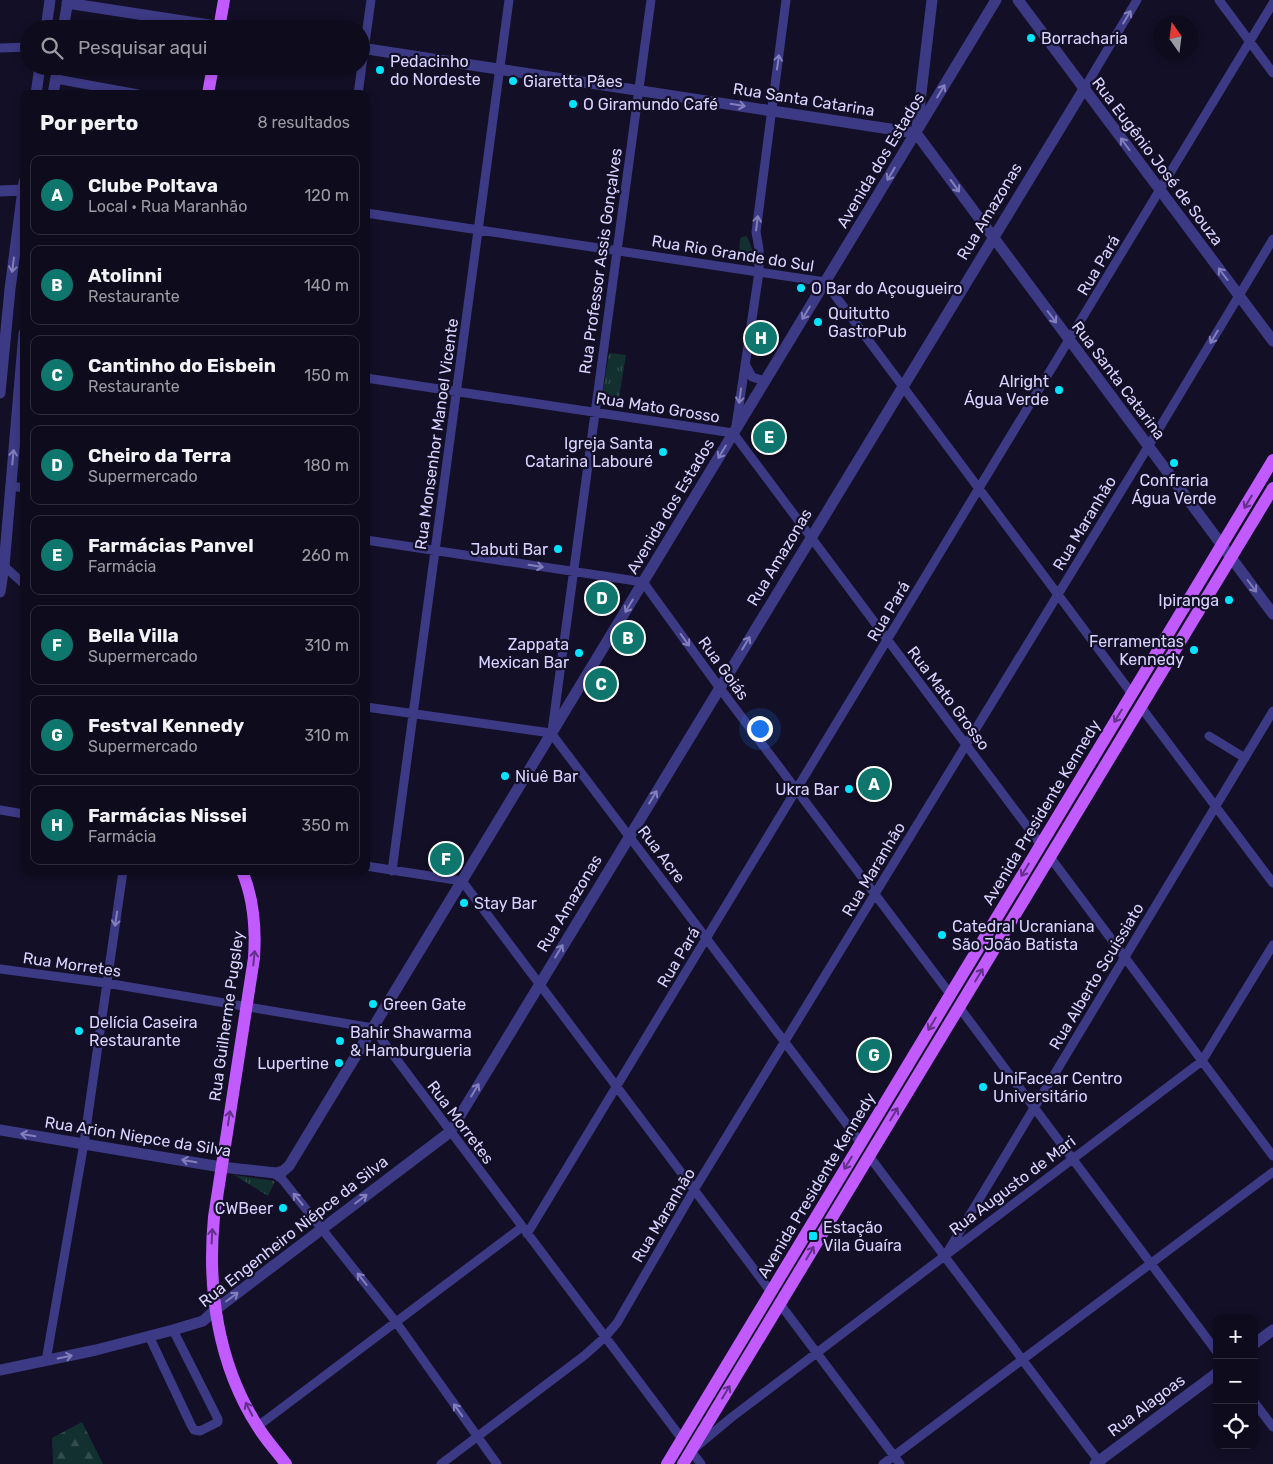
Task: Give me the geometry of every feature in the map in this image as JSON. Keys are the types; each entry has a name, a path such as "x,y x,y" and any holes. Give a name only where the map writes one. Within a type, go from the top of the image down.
{"main road":[{"path":"220,20 224,0"},
{"path":"209,90 211,75"},
{"name":"Avenida Presidente Kennedy","path":"666,1461 771,1292 1221,545 1271,466"},
{"name":"Avenida Presidente Kennedy","path":"683,1464 1273,488"},
{"name":"Rua Guilherme Pugsley","path":"243,875 251,899 255,922 254,958 221,1167 212,1240 215,1310 220,1335 236,1384 258,1426 286,1464"},
{"path":"995,920 1003,927 1004,932"},
{"path":"836,1184 848,1192"}],"street":[{"path":"47,20 50,0"},
{"path":"368,20 371,0"},
{"name":"Rua Monsenhor Manoel Vicente","path":"392,871 509,0"},
{"name":"Rua Professor Assis Gonçalves","path":"551,734 651,0"},
{"path":"735,431 759,272 759,249 756,232 786,0"},
{"path":"916,133 932,0"},
{"name":"Avenida dos Estados","path":"272,1172 280,1172 289,1166 996,0"},
{"name":"Rua Eugênio José de Souza","path":"1018,0 1273,341"},
{"name":"Rua Amazonas","path":"450,1132 1137,0"},
{"path":"1219,0 1273,73"},
{"path":"65,20 68,2 173,20"},
{"name":"Rua Pará","path":"258,1426 396,1322 525,1231 617,1087 1161,191 1273,3"},
{"path":"0,48 20,47"},
{"name":"Rua Santa Catarina","path":"370,49 916,133 1273,614"},
{"path":"37,90 39,75"},
{"path":"55,90 57,75"},
{"path":"358,90 360,75"},
{"path":"56,80 115,90"},
{"path":"0,191 20,188"},
{"path":"0,393 3,323 20,207"},
{"name":"Rua Rio Grande do Sul","path":"370,214 825,282 1132,694"},
{"name":"Rua Maranhão","path":"441,1464 585,1355 605,1338 617,1322 694,1190 1273,239"},
{"path":"745,364 752,377 765,382"},
{"path":"0,592 4,566 5,486 20,365"},
{"name":"Rua Mato Grosso","path":"370,379 735,431 811,537 1041,844"},
{"path":"5,486 20,488"},
{"path":"370,541 643,582"},
{"path":"4,566 20,580"},
{"name":"Rua Goiás","path":"643,582 719,688 950,994"},
{"path":"1141,706 1273,883"},
{"path":"370,708 551,734"},
{"name":"Rua Alberto Scuissiato","path":"945,1256 1273,712"},
{"name":"Rua Acre","path":"551,734 861,1143"},
{"path":"1209,736 1245,758"},
{"path":"0,810 20,813"},
{"path":"1050,858 1273,1156"},
{"path":"370,867 462,881 771,1292"},
{"path":"46,1361 84,1143 122,875"},
{"name":"Rua Augusto de Mari","path":"691,1450 1202,1061 1273,945"},
{"name":"Rua Morretes","path":"0,970 106,983 373,1028 682,1438"},
{"path":"959,1007 1213,1347"},
{"name":"Rua Arion Niepce da Silva","path":"0,1130 221,1167 272,1172"},
{"name":"Rua Engenheiro Niépce da Silva","path":"0,1370 96,1350 199,1322 450,1132"},
{"path":"870,1156 1098,1463"},
{"path":"272,1172 280,1177 396,1322 497,1464"},
{"path":"883,1464 1273,1172"},
{"path":"780,1304 900,1464"},
{"path":"150,1336 191,1425 194,1430 200,1431 218,1422 218,1419 173,1330"},
{"path":"1258,1341 1273,1330"},
{"name":"Rua Alagoas","path":"1098,1463 1213,1375"},
{"path":"1256,1404 1273,1427"},
{"path":"716,1409 720,1414 732,1417"},
{"path":"691,1450 701,1464"}],"green space":[{"path":"747,236 754,254 752,259 746,261 736,256 739,251 740,239"},
{"path":"609,353 626,355 618,404 601,402"},
{"path":"234,1175 275,1181 268,1196"},
{"path":"82,1422 103,1464 53,1464 52,1438"}],"place":[{"name":"Borracharia","path":"1031,38"},
{"name":"Pedacinho do Nordeste","path":"380,70"},
{"name":"Giaretta Pães","path":"513,81"},
{"name":"O Giramundo Café","path":"573,104"},
{"name":"O Bar do Açougueiro","path":"801,288"},
{"name":"Quitutto GastroPub","path":"818,322"},
{"name":"Farmácias Nissei","path":"761,338"},
{"name":"Alright Água Verde","path":"1059,390"},
{"name":"Farmácias Panvel","path":"769,437"},
{"name":"Igreja Santa Catarina Labouré","path":"663,452"},
{"name":"Confraria Água Verde","path":"1174,463"},
{"name":"Jabuti Bar","path":"558,549"},
{"name":"Cheiro da Terra","path":"602,598"},
{"name":"Ipiranga","path":"1229,600"},
{"name":"Atolinni","path":"628,638"},
{"name":"Ferramentas Kennedy","path":"1194,650"},
{"name":"Zappata Mexican Bar","path":"579,653"},
{"name":"Cantinho do Eisbein","path":"601,684"},
{"name":"Niuê Bar","path":"505,776"},
{"name":"Clube Poltava","path":"874,784"},
{"name":"Ukra Bar","path":"849,789"},
{"name":"Bella Villa","path":"446,859"},
{"name":"Stay Bar","path":"464,903"},
{"name":"Catedral Ucraniana São João Batista","path":"942,935"},
{"name":"Green Gate","path":"373,1004"},
{"name":"Delícia Caseira Restaurante","path":"79,1031"},
{"name":"Bahir Shawarma & Hamburgueria","path":"340,1041"},
{"name":"Festval Kennedy","path":"874,1055"},
{"name":"Lupertine","path":"339,1063"},
{"name":"UniFacear Centro Universitário","path":"983,1087"},
{"name":"CWBeer","path":"283,1208"},
{"name":"Estação Vila Guaíra","path":"813,1236"}]}
